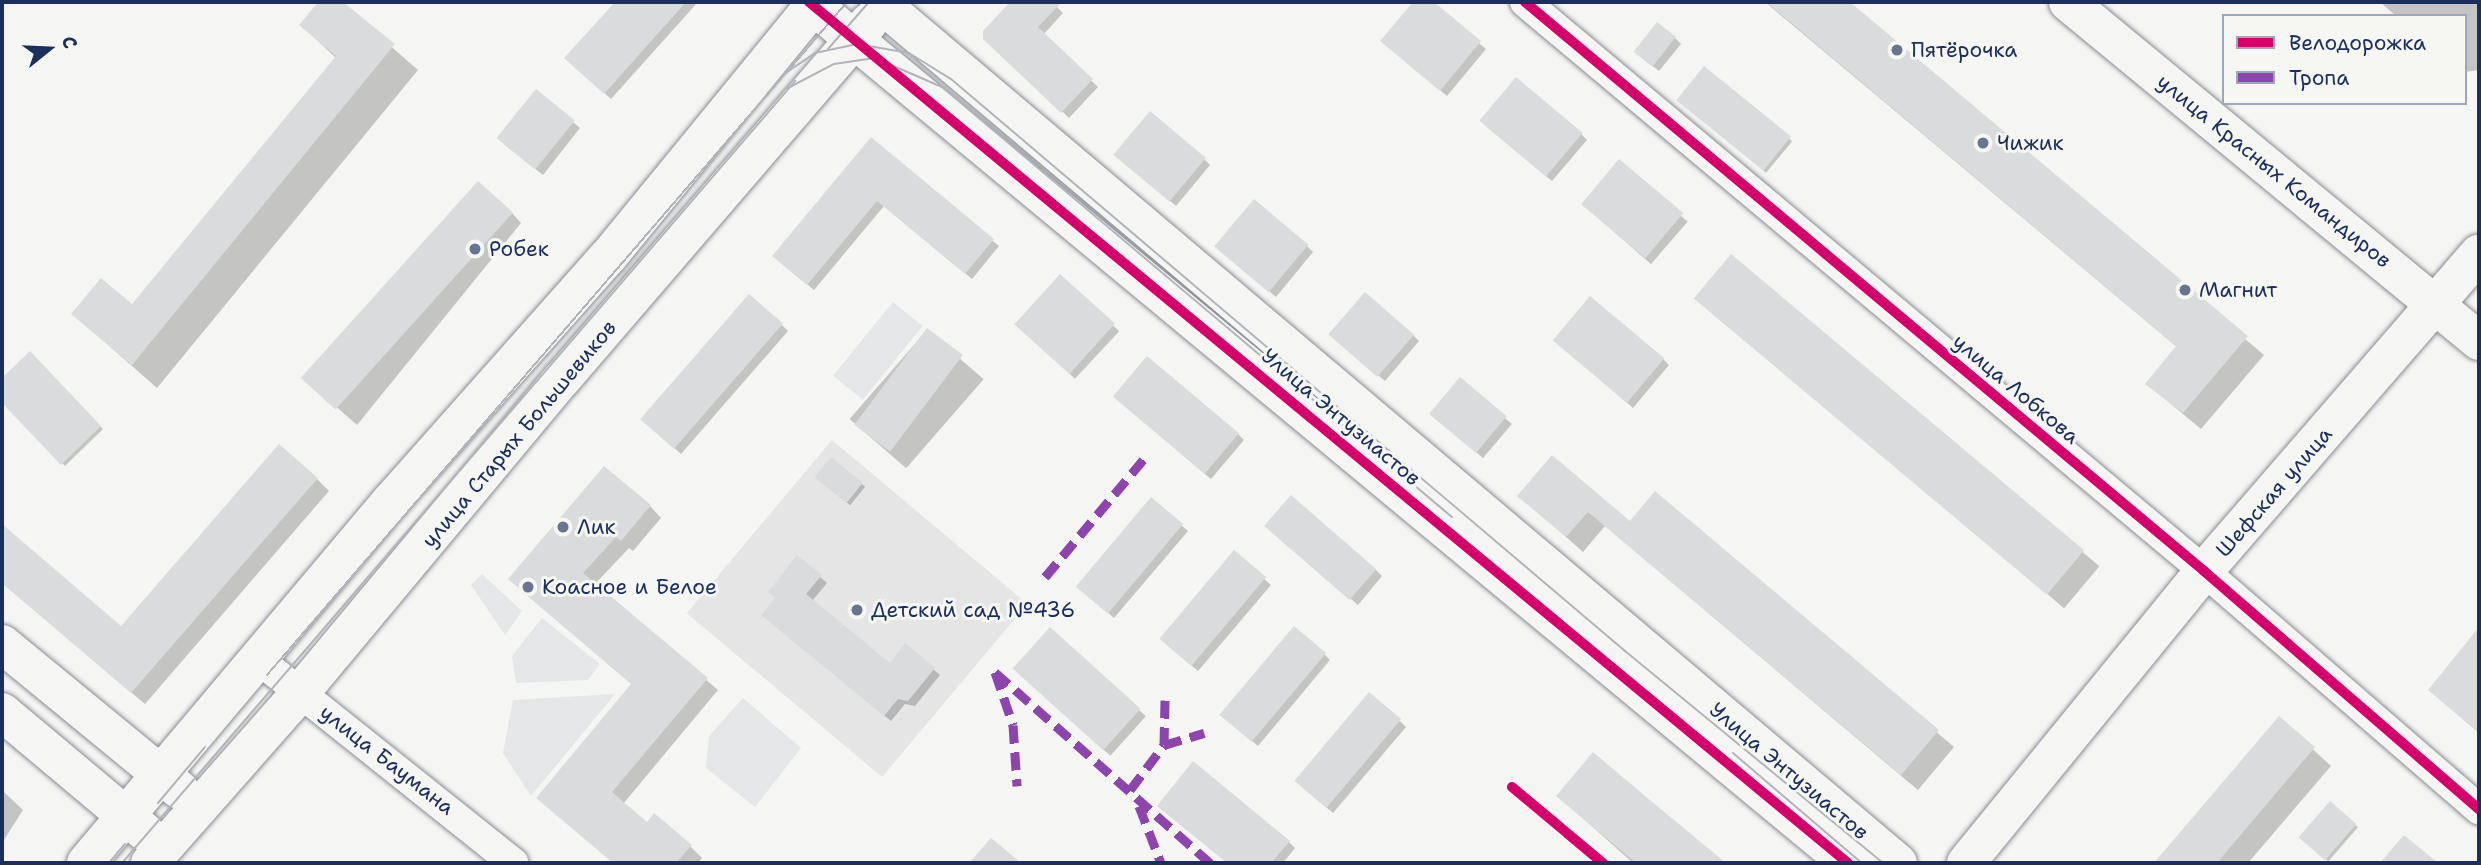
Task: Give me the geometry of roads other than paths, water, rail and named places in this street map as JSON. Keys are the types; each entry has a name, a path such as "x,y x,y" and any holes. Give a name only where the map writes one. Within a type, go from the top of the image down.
{"main road":[{"name":"улица Красных Командиров","path":"2068,2 2479,341"},
{"name":"улица Старых Большевиков","path":"157,855 198,805 300,693 562,379 853,41 882,3"},
{"name":"Улица Энтузиастов","path":"882,3 1898,863"},
{"name":"Улица Энтузиастов","path":"813,4 853,41 1848,863"},
{"path":"86,863 258,659 608,257 813,4"},
{"name":"Шефская улица","path":"1966,863 2204,571 2437,306 2479,254"},
{"path":"2,644 198,805"},
{"path":"2,712 125,816 157,855"}],"street":[{"name":"улица Лобкова","path":"1524,2 2204,571 2479,809"},
{"name":"улица Баумана","path":"258,659 514,863"}],"tram line":[{"path":"267,675 847,2"},
{"path":"828,49 869,2"},
{"path":"784,74 815,53 857,44 909,53 951,79 1625,651 1883,863"},
{"path":"788,88 834,64 875,58 942,87 1452,517"},
{"path":"122,863 795,81"},
{"path":"158,803 205,747"},
{"path":"1733,753 1862,863"},
{"path":"109,863 125,844"}],"place":[{"name":"Пятёрочка","path":"1897,50"},
{"name":"Чижик","path":"1983,143"},
{"name":"Робек","path":"475,249"},
{"name":"Магнит","path":"2185,290"},
{"name":"Лик","path":"563,527"},
{"name":"Коасное и Белое","path":"528,587"},
{"name":"Детский сад №436","path":"857,610"}]}
